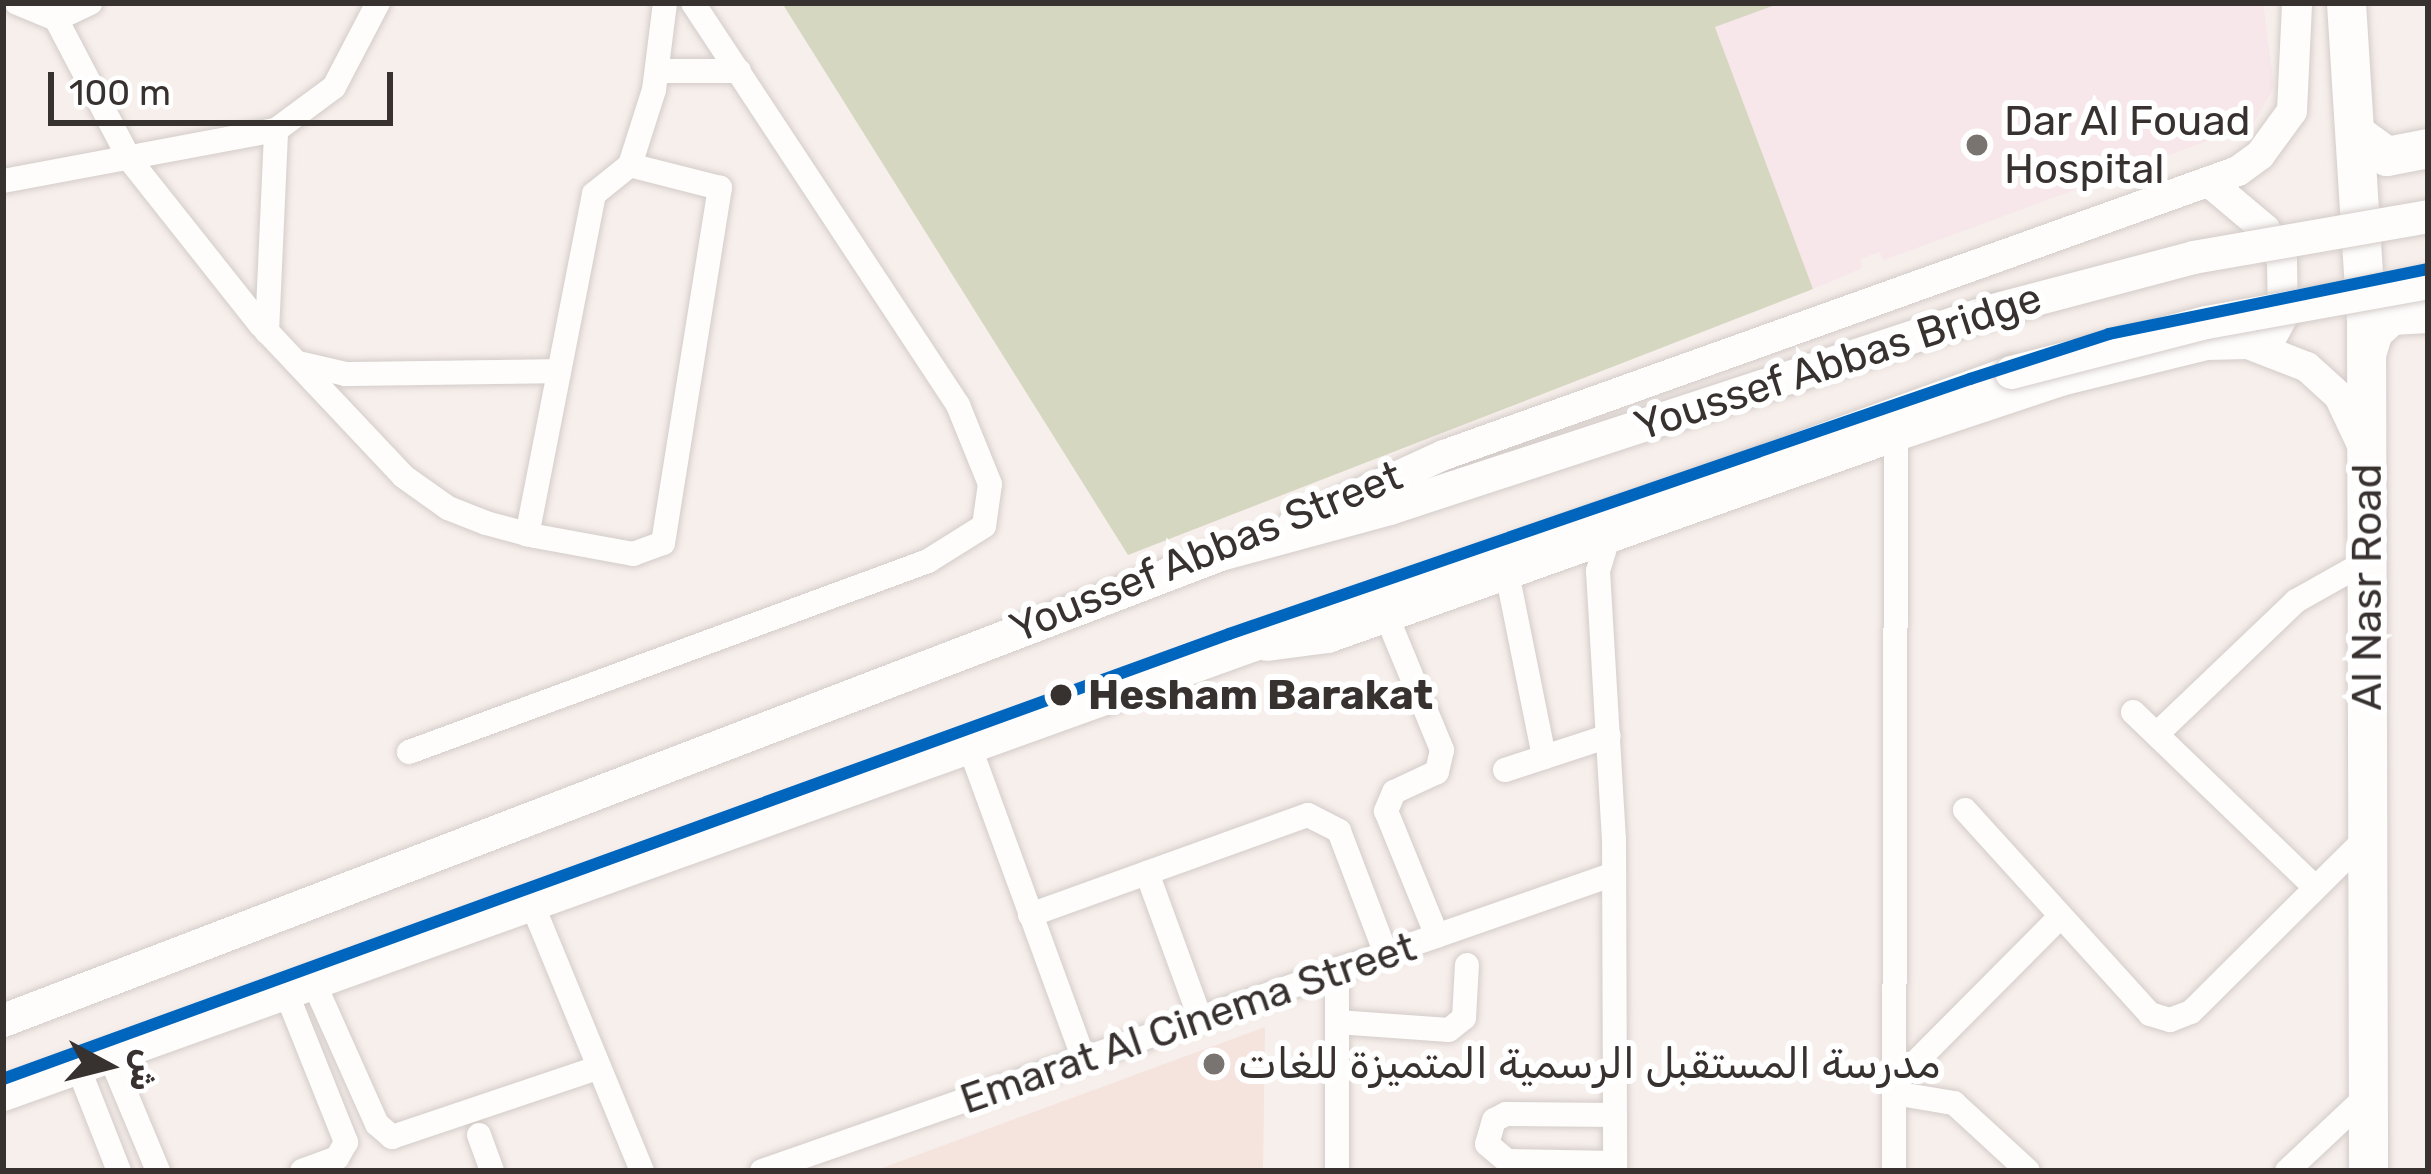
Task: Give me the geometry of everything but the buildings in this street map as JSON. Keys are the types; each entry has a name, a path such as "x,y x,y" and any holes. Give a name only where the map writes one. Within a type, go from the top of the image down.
{"highway":[{"name":"Al Nasr Road","path":"2346,3 2360,136 2366,354 2368,1171"},
{"path":"2360,136 2386,156 2428,148"},
{"path":"2366,354 2373,331 2391,315 2428,313"}],"main road":[{"name":"Youssef Abbas Bridge","path":"1256,541 1390,508 1993,310 2193,257 2428,215"},
{"name":"Youssef Abbas Bridge","path":"1248,644 2011,372 2206,322 2428,282"},
{"name":"Youssef Abbas Street","path":"3,1020 1256,541"},
{"path":"3,1094 1248,644"}],"street":[{"path":"17,3 56,19 130,160 267,332 427,496 527,533 646,554 670,527 721,188 630,165 607,176 586,211 527,533"},
{"path":"56,19 90,3"},
{"path":"3,181 276,130 334,87 378,3"},
{"path":"630,165 658,71 664,3"},
{"path":"409,752 928,561 984,526 990,484 958,405 693,3"},
{"name":"Youssef Abbas Street","path":"1256,541 1444,455 2210,182 2260,155 2292,111 2297,3"},
{"path":"658,71 739,71"},
{"path":"267,332 276,130"},
{"path":"2210,182 2265,229 2282,261 2283,316 2266,348"},
{"path":"1248,644 1308,643 1896,436 2143,358 2227,343 2266,348 2307,367 2338,396 2359,434 2367,477"},
{"path":"296,362 346,374 556,371"},
{"path":"1894,1171 1896,436"},
{"path":"1610,535 1598,571 1614,874 1616,1167 1485,1163 1487,1131 1506,1114 1615,1115"},
{"path":"2159,731 2296,601 2367,561"},
{"path":"1507,573 1544,758"},
{"path":"1387,616 1442,750 1437,772 1394,793 1386,811 1437,936"},
{"path":"2133,712 2159,731 2314,886"},
{"path":"1505,770 1609,736"},
{"path":"970,748 1084,1059"},
{"path":"1965,810 2058,919 2150,1014 2170,1020 2191,1012 2368,836"},
{"path":"1030,915 1321,817 1339,831 1386,954"},
{"path":"1147,873 1200,1018"},
{"name":"Emarat Al Cinema Street","path":"762,1171 1614,874"},
{"path":"532,904 643,1171"},
{"path":"1894,1088 2058,919"},
{"path":"1337,1022 1449,1030 1464,1018 1467,965"},
{"path":"1337,969 1337,1171"},
{"path":"299,986 377,1124 392,1137 597,1068"},
{"path":"299,986 346,1142 337,1158 302,1171"},
{"path":"94,1062 119,1171"},
{"path":"94,1062 158,1171"},
{"path":"1894,1088 1954,1103 2028,1171"},
{"path":"2287,1171 2367,1096"},
{"path":"478,1135 492,1171"}],"shaded area":[{"name":"Dar Al Fouad Hospital","path":"1781,3 2263,3 2274,87 2253,124 1884,260 1879,252 1860,259 1862,268 1813,289 1715,26"},
{"name":"مدرسة المستقبل الرسمية المتميزة للغات","path":"1265,1027 1263,1171 874,1171 1061,1102"}],"green space":[{"path":"782,3 1781,3 1715,27 1813,289 1128,555"}],"transit line":[{"path":"3,1079 1229,634 1970,379 2109,334 2428,269"}],"place":[{"name":"Dar Al Fouad Hospital","path":"1977,145"},
{"name":"Hesham Barakat","path":"1061,695"},
{"name":"مدرسة المستقبل الرسمية المتميزة للغات","path":"1214,1064"}]}
